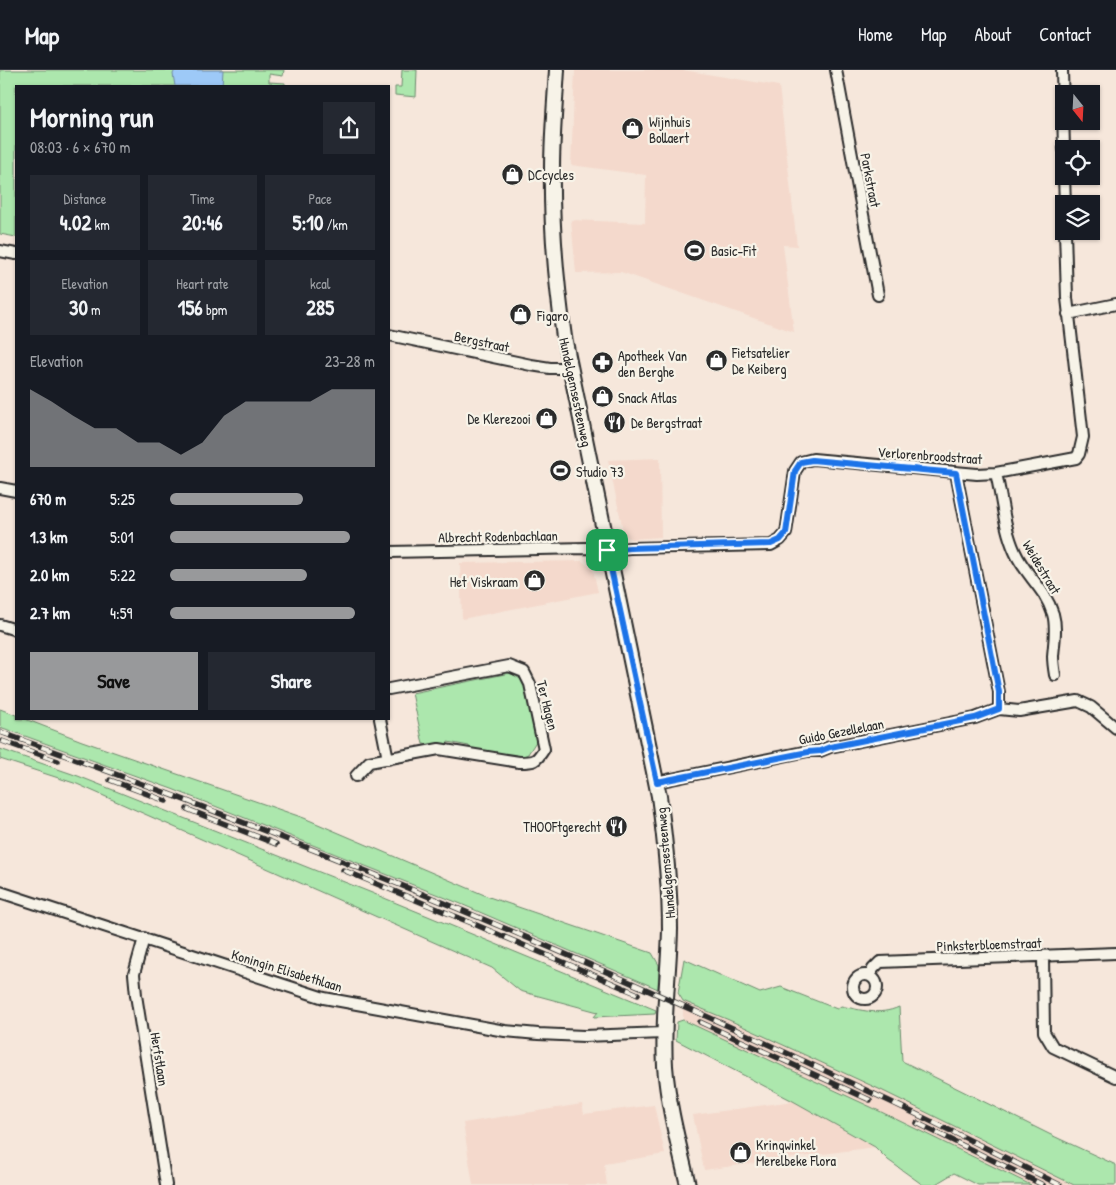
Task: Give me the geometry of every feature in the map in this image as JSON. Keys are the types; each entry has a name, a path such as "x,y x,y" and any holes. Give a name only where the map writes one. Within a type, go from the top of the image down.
{"main road":[{"name":"Hundelgemsesteenweg","path":"557,70 552,169 558,292 570,368 657,782 666,850 669,896 669,957 664,1033 669,1100 688,1185"}],"street":[{"name":"Parkstraat","path":"836,70 878,295"},
{"path":"1062,70 1064,140"},
{"name":"Verlorenbroodstraat","path":"607,550 771,544 780,540 786,533 795,471 801,462 812,460 956,473 996,473 1076,458 1080,454 1083,436 1068,314 1066,240"},
{"path":"0,250 15,254"},
{"path":"1068,314 1116,304"},
{"name":"Bergstraat","path":"390,334 531,365 550,368 570,368"},
{"path":"956,473 999,692 999,709"},
{"name":"Weidestraat","path":"996,473 1010,538 1015,551 1019,560 1039,586 1053,616 1055,629 1054,675"},
{"path":"0,488 15,491"},
{"name":"Albrecht Rodenbachlaan","path":"390,552 587,548 607,550"},
{"path":"0,625 15,630"},
{"name":"Ter Hagen","path":"356,776 368,762 440,749 519,762 532,762 539,757 544,749 530,684 524,672 509,666 390,689"},
{"name":"Guido Gezellelaan","path":"657,782 820,751 830,747 975,718 999,709 1019,711 1078,700 1092,707 1116,728"},
{"path":"380,720 388,758"},
{"name":"Koningin Elisabethlaan","path":"0,892 324,998 505,1031 584,1036 664,1033"},
{"name":"Herfstlaan","path":"144,938 134,974 166,1185"},
{"name":"Pinksterbloemstraat","path":"870,976 873,969 880,962 1116,953"},
{"path":"1043,956 1044,1032 1053,1047 1116,1077"}],"shaded area":[{"path":"575,70 683,70 779,86 797,246 783,245 794,332 621,272 576,273 571,220 645,223 646,175 571,165"},
{"path":"660,458 661,537 631,539 624,534 608,460"},
{"path":"582,561 593,570 598,592 462,619 460,563"},
{"path":"683,1001 729,1020 881,1090 1074,1185 1031,1185 873,1108 683,1020"},
{"path":"793,1101 875,1147 704,1170 693,1115"},
{"path":"582,1104 584,1114 654,1105 665,1154 604,1164 607,1185 473,1185 463,1123"}],"green space":[{"path":"0,70 284,70 283,76 269,74 269,82 285,83 285,85 15,85 15,237 0,234"},
{"path":"402,70 417,70 416,97 395,95 395,87 401,87"},
{"path":"510,673 524,681 537,740 528,754 519,758 469,750 469,746 448,742 447,746 423,744 412,693"},
{"path":"0,709 15,715 15,720 28,720 82,741 304,818 489,897 652,953 659,965 658,989 461,904 172,789 0,727"},
{"path":"0,749 78,776 372,893 656,1010 655,1014 594,1017 598,1012 520,991 492,968 77,784 0,759"},
{"path":"684,959 760,993 781,987 837,1009 841,1006 877,1012 899,1007 902,1061 1116,1165 1116,1185 1074,1185 881,1090 729,1020 683,1001 678,993"},
{"path":"683,1020 873,1108 1031,1185 978,1185 954,1173 934,1185 923,1185 888,1160 875,1147 793,1101 676,1040 677,1022"}],"water":[{"path":"175,70 223,70 222,85 175,85 173,74"}],"railway":[{"path":"0,732 270,833 404,886 537,942 801,1059 1060,1185"},
{"path":"2,741 58,761"},
{"path":"110,780 166,801"},
{"path":"187,809 276,844"},
{"path":"343,870 638,994"},
{"path":"700,1022 870,1100"},
{"path":"917,1123 1043,1185"}],"place":[{"name":"Wijnhuis Bollaert","path":"633,129"},
{"name":"DCcycles","path":"512,174"},
{"name":"Basic-Fit","path":"695,250"},
{"name":"Figaro","path":"521,315"},
{"name":"Fietsatelier De Keiberg","path":"716,360"},
{"name":"Apotheek Van den Berghe","path":"602,363"},
{"name":"Snack Atlas","path":"602,397"},
{"name":"De Klerezooi","path":"547,418"},
{"name":"De Bergstraat","path":"615,422"},
{"name":"Studio 73","path":"560,471"},
{"name":"Het Viskraam","path":"534,581"},
{"name":"THOOFtgerecht","path":"617,826"},
{"name":"Kringwinkel Merelbeke Flora","path":"740,1152"}],"route":[{"path":"812,460 956,473 999,692 999,709 975,718 830,747 820,751 657,782 607,550 771,544 780,540 786,533 795,471 801,462 812,460"}]}
